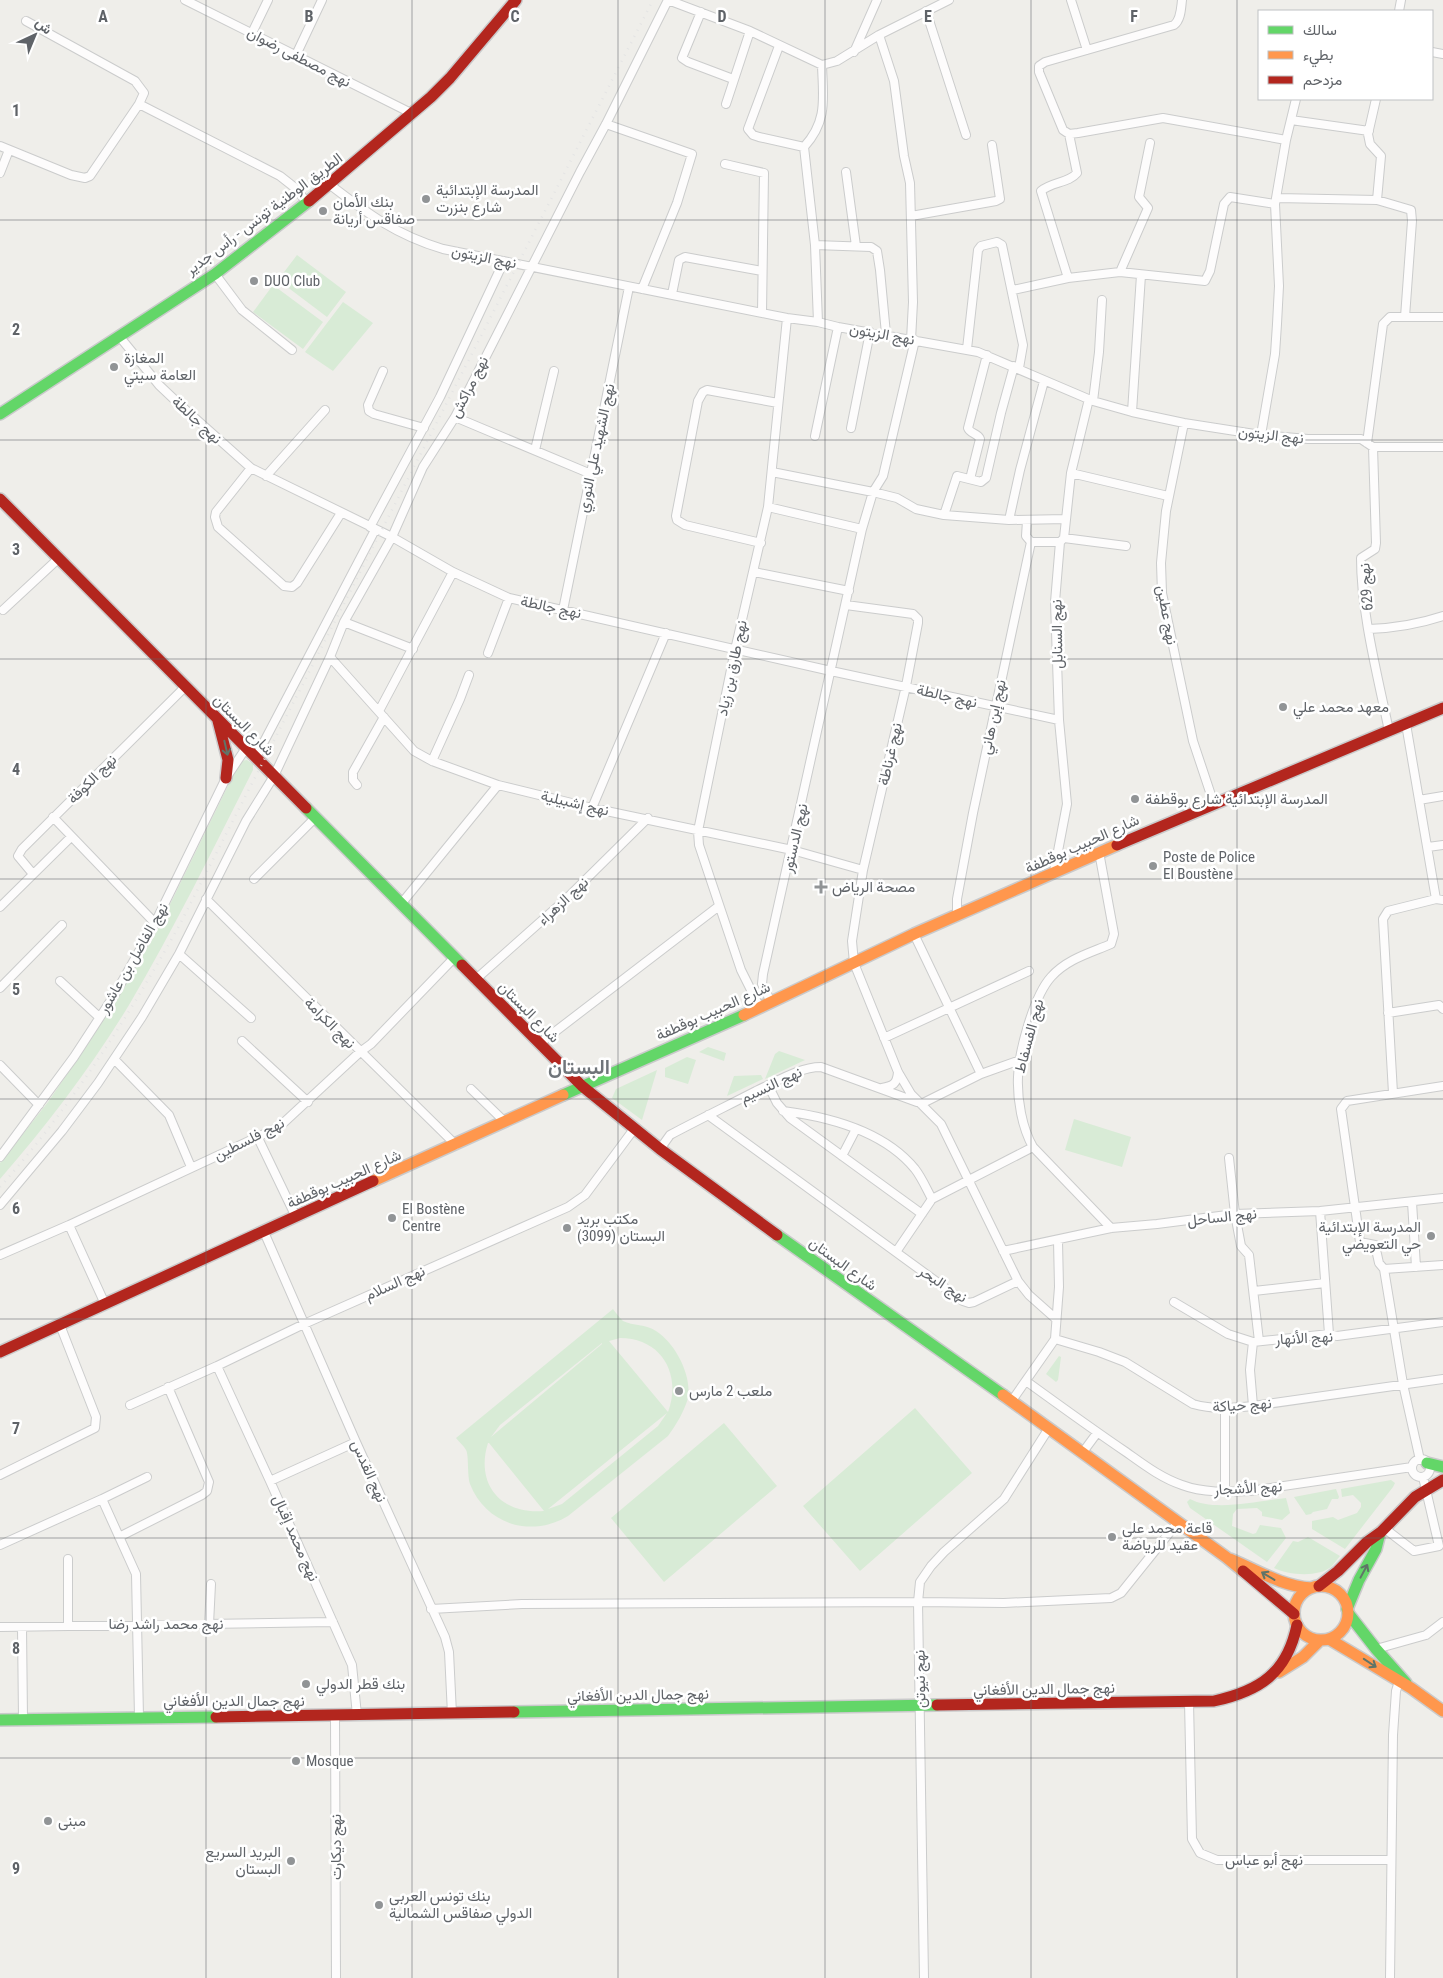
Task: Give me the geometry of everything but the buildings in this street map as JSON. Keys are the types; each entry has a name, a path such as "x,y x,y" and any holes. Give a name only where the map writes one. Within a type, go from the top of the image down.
{"main road":[{"name":"الطريق الوطنية تونس - رأس جدير","path":"2,410 215,274 307,202 413,114 450,78 516,0"},
{"name":"شارع البستان","path":"0,498 58,559 582,1086 634,1129 766,1228 1083,1452 1226,1557 1295,1620"},
{"name":"شارع الحبيب بوقطفة","path":"0,1352 582,1086 760,1008 914,934 1099,852 1443,708"},
{"path":"217,719 228,752 226,778"},
{"path":"1423,1461 1443,1467"},
{"path":"1443,1480 1424,1482 1382,1531 1366,1542 1336,1574 1304,1592 1298,1598 1295,1620 1306,1636 1325,1640 1358,1655 1400,1679 1443,1711"},
{"path":"1325,1640 1337,1635 1343,1629 1359,1580 1376,1549 1382,1531"},
{"name":"شارع البستان","path":"1226,1557 1244,1563 1280,1583 1290,1586 1315,1587"},
{"path":"1315,1587 1327,1587 1340,1595 1348,1611 1400,1679"},
{"name":"نهج جمال الدين الأفغاني","path":"1271,1676 1287,1659 1292,1648 1295,1620"},
{"name":"نهج جمال الدين الأفغاني","path":"0,1720 452,1714 920,1704 1189,1702 1229,1698 1252,1689 1293,1664 1325,1640"}],"street":[{"name":"نهج مصطفى رضوان","path":"186,0 413,114"},
{"path":"252,33 268,0"},
{"path":"296,55 322,0"},
{"path":"668,0 750,31 822,65 831,63 854,52 880,35 950,0"},
{"name":"نهج مراكش","path":"0,1205 62,1131 115,1060 179,954 246,821 274,776 330,658 344,622 392,537 423,467 455,417 668,0"},
{"path":"854,52 877,0"},
{"path":"1071,0 1087,50"},
{"path":"1182,0 1180,16 1174,25 1045,62 1039,66 1039,72 1063,130 1069,134 1078,134 1163,118 1286,140"},
{"path":"926,11 966,135"},
{"path":"701,12 682,58 733,79"},
{"path":"0,146 71,175 85,178 90,176 139,104 144,93 136,81 26,21"},
{"path":"726,104 750,31"},
{"name":"نهج الدستور","path":"771,1002 762,984 862,528 873,492 883,476 913,340 910,183 904,156 894,81 880,35"},
{"path":"779,46 748,129 753,135 804,147"},
{"path":"804,147 812,139 823,114 822,65"},
{"path":"1261,435 1275,354 1278,324 1279,286 1276,201 1286,140 1296,100"},
{"path":"1376,100 1368,131 1370,144 1381,156 1376,200"},
{"path":"139,104 280,176 294,187 307,202"},
{"path":"1291,120 1368,131"},
{"path":"606,124 692,154 677,203 642,289"},
{"path":"1068,278 1041,191 1047,185 1074,177 1076,173 1069,134"},
{"path":"1120,272 1148,208 1139,197 1150,143"},
{"path":"911,216 996,201 1000,198 992,145"},
{"path":"804,147 815,245 818,322"},
{"path":"0,173 9,150"},
{"path":"725,164 764,173 762,313"},
{"path":"846,172 856,246"},
{"name":"نهج الزيتون","path":"329,184 365,212 406,236 443,249 787,318 967,349 1017,367 1044,381 1091,400 1132,412 1184,423 1261,435 1308,439 1361,439 1370,445 1443,447"},
{"path":"1013,290 1068,278 1120,272 1205,280 1210,271 1224,204 1230,197 1276,201 1376,200 1410,208 1412,212 1405,317"},
{"path":"944,516 957,476 983,482 986,478 1001,412 1023,344 1002,245 995,242 981,246 978,250 967,349"},
{"path":"815,245 871,247 876,251 878,254 886,334"},
{"path":"672,294 679,260 685,257 762,272"},
{"path":"256,757 424,428 504,261"},
{"path":"215,274 242,310 292,350"},
{"path":"1132,412 1141,275"},
{"name":"نهج الشهيد علي النوري","path":"563,610 629,286"},
{"name":"نهج السنابل","path":"1054,872 1067,804 1059,720 1055,602 1071,474 1091,400 1099,352 1102,300"},
{"path":"1370,445 1383,324 1390,317 1443,317"},
{"name":"نهج طارق بن زياد","path":"760,1008 741,970 698,845 698,830 735,650 768,507 787,318"},
{"path":"815,436 838,327"},
{"path":"851,428 870,332"},
{"name":"نهج جالطة","path":"119,336 178,404 251,468 392,537 453,572 509,598 735,650 1059,720"},
{"path":"970,480 980,439 978,435 970,432 968,428 987,355"},
{"path":"383,371 368,405 369,410 374,414 424,428"},
{"path":"535,450 554,371"},
{"path":"1009,520 1020,470 1044,381"},
{"path":"761,543 685,525 677,520 676,516 698,401 703,392 707,390 778,404"},
{"path":"266,476 325,410"},
{"path":"455,417 591,474"},
{"name":"نهج عطين","path":"1184,423 1168,496 1161,563 1163,604 1193,741 1214,804"},
{"name":"نهج 629","path":"1370,445 1376,543 1375,549 1361,558 1369,629 1389,731"},
{"path":"251,468 216,512 216,522 218,527 284,586 292,587 297,583 342,513"},
{"path":"772,472 897,498 916,509 944,516 1026,521 1066,519"},
{"path":"1071,474 1168,496"},
{"path":"768,507 862,528"},
{"name":"نهج إبن هاني","path":"957,915 957,899 973,814 1031,542 1026,536 1026,521"},
{"path":"1031,542 1062,540 1126,546"},
{"path":"3,610 58,559"},
{"path":"357,785 353,780 353,772 453,572"},
{"path":"754,572 848,591"},
{"path":"488,652 509,598"},
{"name":"نهج غرناطة","path":"846,605 913,614 916,616 918,623 906,686 863,870 852,941 854,963 898,1072 911,1094 921,1104"},
{"path":"1369,629 1390,628 1443,616"},
{"path":"344,622 414,649"},
{"path":"592,808 666,633"},
{"name":"نهج إشبيلية","path":"330,658 414,751 432,761 498,785 592,808 648,818 792,850 863,870"},
{"path":"432,761 469,675"},
{"name":"نهج الكوفة","path":"33,874 18,856 22,849 185,687"},
{"path":"1393,1093 1383,919 1388,911 1439,900 1406,724"},
{"name":"نهج الفاضل بن عاشور","path":"0,1157 74,1057 115,994 155,923 226,778 246,748"},
{"path":"401,904 498,785"},
{"path":"1419,800 1443,796"},
{"path":"53,817 155,923"},
{"path":"254,878 316,817"},
{"name":"نهج الزهراء","path":"475,980 565,900 648,818"},
{"path":"0,907 71,837"},
{"path":"1428,847 1443,845"},
{"name":"نهج الفسفاط","path":"1099,852 1114,934 1111,944 1070,960 1052,975 1038,996 1020,1060 1018,1077 1022,1109 1028,1137 1033,1147 1111,1228"},
{"name":"نهج الكرامة","path":"206,900 456,1144"},
{"path":"539,1044 719,906"},
{"path":"0,988 62,924"},
{"path":"914,934 981,1074"},
{"path":"179,954 252,1018"},
{"name":"نهج فلسطين","path":"0,1255 69,1225 279,1127 371,1044 454,958"},
{"path":"884,1038 1029,971"},
{"path":"60,981 99,1017"},
{"path":"1388,1013 1439,1005 1443,1009"},
{"path":"242,1041 308,1102"},
{"path":"115,1060 169,1115 191,1167"},
{"path":"1020,1060 981,1074 921,1104 941,1124 1018,1282 1029,1296 1056,1319"},
{"path":"0,1065 40,1105"},
{"name":"نهج النسيم","path":"660,1149 670,1135 768,1085 806,1068 821,1066 921,1104"},
{"path":"882,1088 894,1084 898,1080 898,1072"},
{"path":"768,1085 783,1111 790,1118 922,1214"},
{"path":"1382,1531 1414,1551 1439,1546 1424,1482 1429,1471 1423,1461 1403,1384 1384,1269 1379,1263 1375,1246 1360,1242 1341,1109 1348,1101 1443,1086"},
{"path":"472,1089 504,1122"},
{"path":"783,1111 805,1114 856,1129 893,1146 916,1170 932,1200"},
{"name":"نهج البحر","path":"708,1115 963,1300 969,1303 1018,1282"},
{"name":"نهج السلام","path":"130,1405 304,1324 555,1214 577,1202 585,1195 634,1129"},
{"path":"842,1156 856,1129"},
{"path":"258,1138 296,1217"},
{"path":"896,1252 932,1200 1033,1147"},
{"path":"1229,1158 1235,1214 1241,1246 1249,1255 1254,1291 1256,1341 1250,1370 1253,1406"},
{"name":"نهج الساحل","path":"1002,1251 1058,1241 1111,1228 1235,1214 1320,1211 1443,1198"},
{"path":"1412,1202 1416,1267"},
{"path":"1320,1211 1329,1334"},
{"path":"69,1225 105,1304"},
{"name":"نهج القدس","path":"264,1232 356,1442 445,1637 449,1652 452,1714"},
{"path":"1011,1402 1055,1339 1059,1288 1058,1241"},
{"path":"1384,1269 1443,1265"},
{"path":"1254,1291 1325,1283"},
{"name":"نهج الأنهار","path":"1174,1302 1228,1334 1256,1341 1329,1334 1337,1336 1443,1322"},
{"path":"0,1475 95,1428 96,1417 60,1325"},
{"name":"نهج حياكة","path":"1055,1339 1125,1362 1193,1404 1206,1408 1225,1409 1253,1406 1443,1379"},
{"name":"نهج محمد إقبال","path":"217,1366 353,1669 357,1715"},
{"name":"نهج الأشجار","path":"1026,1380 1097,1433 1161,1475 1182,1485 1201,1490 1225,1492 1250,1491 1412,1467"},
{"path":"119,1537 202,1495 209,1486 209,1482 168,1387"},
{"path":"1225,1409 1225,1492"},
{"name":"نهج نيوتن","path":"924,1978 918,1602 920,1582 944,1552 1004,1499 1049,1428"},
{"path":"1083,1452 1097,1433"},
{"path":"270,1481 356,1442"},
{"path":"1423,1461 1414,1462 1412,1467 1414,1474 1424,1482"},
{"path":"0,1545 146,1477"},
{"path":"102,1499 136,1574 139,1717"},
{"path":"431,1609 522,1604 1004,1603 1114,1598 1178,1522"},
{"path":"68,1559 68,1625"},
{"path":"209,1624 211,1584"},
{"name":"نهج محمد راشد رضا","path":"0,1627 332,1622"},
{"path":"1376,1649 1426,1635 1443,1622"},
{"path":"22,1627 23,1719"},
{"path":"1390,1978 1394,1722 1400,1679"},
{"name":"نهج أبو عباس","path":"1189,1702 1192,1839 1200,1853 1216,1860 1392,1860"},
{"name":"نهج ديكارت","path":"335,1715 336,1978"}],"green space":[{"path":"297,255 346,292 327,317 278,280"},
{"path":"273,285 323,322 303,349 253,312"},
{"path":"343,302 373,323 333,371 305,352"},
{"path":"247,760 253,764 253,770 177,918 129,1005 68,1095 0,1179 0,1163 48,1102 93,1036 155,935 240,761"},
{"path":"708,1047 726,1053 724,1061 699,1052"},
{"path":"779,1051 805,1060 765,1079 775,1054"},
{"path":"687,1057 696,1060 688,1084 665,1077 665,1068"},
{"path":"657,1070 642,1120 612,1098 616,1089"},
{"path":"761,1075 763,1079 727,1096 734,1076"},
{"path":"1074,1119 1131,1137 1122,1167 1065,1150"},
{"path":"613,1309 623,1321 648,1327 663,1336 676,1351 685,1370 689,1389 688,1398 668,1436 568,1516 554,1523 540,1526 512,1524 499,1518 487,1509 477,1498 470,1484 467,1452 456,1438","holes":["620,1338 647,1344 665,1361 670,1372 672,1385 672,1398 668,1412 609,1341","602,1343 491,1437 500,1425","667,1413 658,1426 562,1504 548,1509","489,1443 544,1511 529,1511 515,1508 495,1494 489,1484 485,1471 485,1458"]},
{"path":"1059,1356 1061,1357 1058,1380 1056,1382 1046,1374"},
{"path":"915,1408 972,1473 860,1571 803,1506"},
{"path":"724,1423 777,1486 664,1582 611,1518"},
{"path":"1391,1480 1395,1483 1393,1487 1345,1549 1312,1529 1312,1521 1333,1517 1338,1520 1357,1513 1361,1503 1353,1495 1342,1497 1341,1489"},
{"path":"1336,1489 1339,1497 1338,1499 1332,1499 1327,1509 1306,1515 1294,1497"},
{"path":"1286,1498 1290,1513 1282,1520 1262,1516 1262,1512 1257,1508 1237,1509 1233,1514 1232,1526 1253,1534 1256,1533 1260,1525 1281,1528 1286,1538 1267,1562 1190,1508 1187,1502 1190,1499 1211,1505 1224,1505"},
{"path":"1308,1537 1340,1556 1332,1566 1312,1574 1295,1574 1274,1568 1293,1541 1298,1542"}],"railway":[{"path":"0,1187 51,1126 97,1061 139,995 179,926 653,0"}],"traffic: fast":[{"path":"0,414 215,274 309,201"},
{"path":"306,808 462,965"},
{"path":"563,1095 744,1015"},
{"path":"777,1235 1003,1395"},
{"path":"1427,1463 1443,1467"},
{"path":"1347,1609 1359,1580 1376,1549 1380,1533"},
{"path":"1348,1613 1406,1683"},
{"path":"514,1712 937,1705"},
{"path":"0,1720 216,1717"}],"traffic: slow":[{"path":"744,1015 914,934 1117,845"},
{"path":"373,1181 563,1095"},
{"path":"1003,1395 1243,1571"},
{"path":"1230,1559 1279,1581 1311,1588"},
{"path":"1321,1586 1331,1588 1340,1594 1346,1603 1348,1613 1346,1623 1340,1632 1331,1638 1321,1640 1311,1638 1302,1632 1296,1623 1294,1613 1296,1603 1302,1594 1311,1588 1321,1586"},
{"path":"1329,1639 1411,1688 1443,1711"},
{"path":"1279,1672 1303,1657 1320,1640"}],"traffic: jam":[{"path":"309,201 431,97 450,78 516,0"},
{"path":"0,499 306,808"},
{"path":"1117,845 1443,708"},
{"path":"218,721 228,760 226,778"},
{"path":"462,965 582,1086 660,1149 777,1235"},
{"path":"0,1352 373,1181"},
{"path":"1319,1586 1338,1571 1367,1542 1381,1532 1415,1497 1443,1480"},
{"path":"1243,1571 1294,1614"},
{"path":"937,1705 1214,1701 1245,1692 1269,1677 1286,1656 1297,1625"},
{"path":"216,1717 514,1712"}],"place":[{"name":"المدرسة الإبتدائية شارع بنزرت","path":"426,199"},
{"name":"بنك الأمان صفاقس أريانة","path":"323,211"},
{"name":"DUO Club","path":"254,281"},
{"name":"المغازة العامة سيتي","path":"114,367"},
{"name":"معهد محمد علي","path":"1283,707"},
{"name":"المدرسة الإبتدائية شارع بوقطفة","path":"1135,799"},
{"name":"Poste de Police El Boustène","path":"1153,866"},
{"name":"مصحة الرياض","path":"821,887"},
{"name":"El Bostène Centre","path":"392,1218"},
{"name":"مكتب بريد البستان (3099)","path":"567,1228"},
{"name":"المدرسة الإبتدائية حي التعويضي","path":"1431,1236"},
{"name":"ملعب 2 مارس","path":"679,1391"},
{"name":"قاعة محمد علي عقيد للرياضة","path":"1112,1537"},
{"name":"بنك قطر الدولي","path":"306,1684"},
{"name":"Mosque","path":"296,1761"},
{"name":"مبنى","path":"48,1821"},
{"name":"البريد السريع البستان","path":"291,1861"},
{"name":"بنك تونس العربي الدولي صفاقس الشمالية","path":"379,1905"}],"district":[{"name":"البستان","path":"579,1067"}]}
